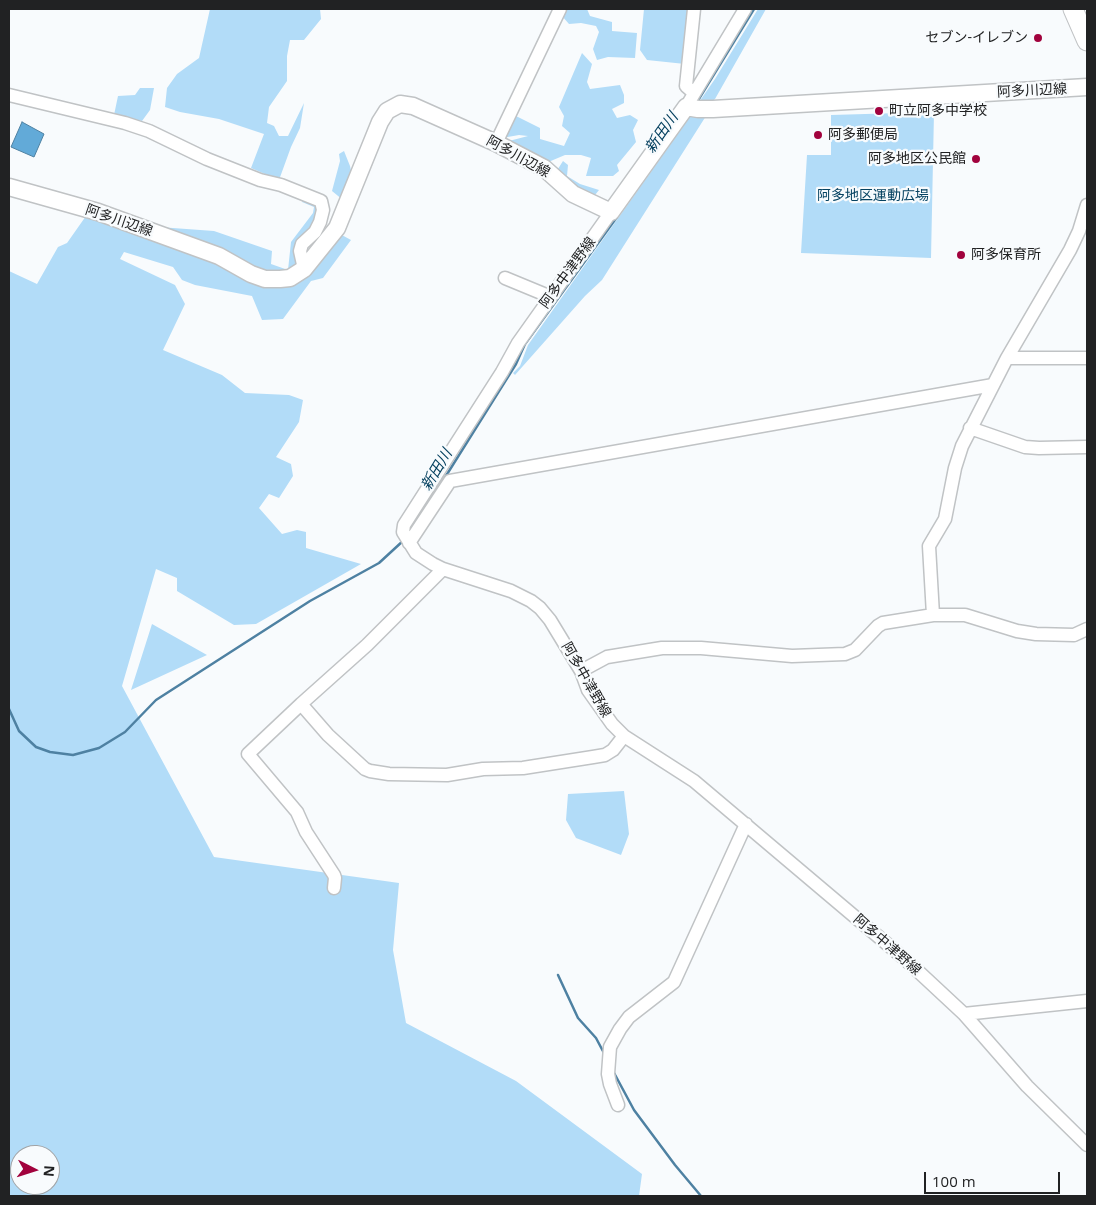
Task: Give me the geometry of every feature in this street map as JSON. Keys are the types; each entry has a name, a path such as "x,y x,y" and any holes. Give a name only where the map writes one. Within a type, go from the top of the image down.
{"highway":[{"path":"1073,9 1087,41"}],"main road":[{"name":"阿多川辺線","path":"691,104 1087,87"},
{"name":"阿多川辺線","path":"9,186 98,212 219,256 264,279 290,278 304,269 337,228 383,116 393,107 400,104 413,106 496,143 544,168 573,194 611,212"},
{"path":"611,212 691,104"}],"street":[{"path":"496,143 560,9"},
{"path":"691,104 686,86 694,9"},
{"path":"691,104 708,71 745,9"},
{"path":"9,95 125,123 149,131 207,159 321,201 320,222 315,232 302,244 300,251 304,269"},
{"path":"933,615 929,546 946,519 955,468 970,428 1007,358 1070,250 1079,231 1087,206"},
{"name":"阿多中津野線","path":"611,212 518,343 502,372 404,525 403,532 407,540 416,553 443,569 511,591 540,608 550,620 581,671 588,690 597,704 624,736 694,780 717,802 746,824 906,960 964,1014 1027,1086 1087,1145"},
{"path":"505,278 551,297"},
{"path":"1007,358 1087,358"},
{"path":"407,540 450,481 993,385"},
{"path":"970,428 1025,447 1087,447"},
{"path":"334,888 334,875 306,832 297,812 248,754 300,704 367,645 443,569"},
{"path":"581,671 607,657 662,648 701,648 792,656 845,654 855,650 883,622 933,615 965,615 1036,634 1074,635 1087,629"},
{"path":"300,704 328,735 365,769 370,772 389,774 447,775 483,769 523,768 593,757 613,750 624,736"},
{"path":"618,1105 608,1074 610,1047 629,1017 674,982 746,824"},
{"path":"964,1014 1087,1002"}],"green space":[{"path":"210,9 320,9 321,19 304,40 290,40 287,56 287,81 269,107 267,123 274,126 279,136 288,136 304,103 300,128 279,180 251,168 264,134 219,119 180,112 165,107 167,88 177,74 199,58"},
{"path":"564,9 587,9 590,16 612,22 612,31 637,33 635,58 608,57 597,60 593,49 599,32 596,26 581,23 569,24 562,16"},
{"path":"644,9 690,9 685,64 647,60 640,50"},
{"path":"758,9 766,9 715,99 708,104 699,102 715,79"},
{"path":"582,53 592,64 587,82 590,89 620,85 624,95 624,103 612,109 617,118 630,115 638,120 633,130 636,142 617,165 619,171 613,176 586,176 591,158 581,155 565,155 546,163 509,141 528,136 519,135 502,138 514,115 540,128 540,139 564,146 570,133 562,126 564,116 559,107"},
{"path":"140,88 154,88 150,110 142,121 114,115 118,96 135,95"},
{"name":"阿多地区運動広場","path":"934,112 931,258 801,253 807,155 831,155 831,115"},
{"path":"692,114 706,116 602,280 585,296 515,375 513,373 520,366 528,345"},
{"path":"344,151 352,175 343,200 332,191 340,161 339,154"},
{"path":"563,161 568,165 567,176 580,184 599,190 591,200 556,172"},
{"path":"304,198 319,204 319,210 299,268 340,234 351,240 323,278 311,281 283,319 262,320 252,296 195,285 182,280 173,267 124,252 120,259 175,285 185,304 163,350 222,375 245,393 289,395 303,400 299,422 276,457 291,464 293,476 279,498 269,494 259,508 282,534 297,530 306,532 306,548 361,564 256,624 234,625 177,591 177,578 156,569 122,686 214,857 399,883 393,950 406,1023 516,1081 642,1174 639,1196 9,1196 9,271 37,284 58,247 67,243 86,216 159,227 214,231 272,251 271,264 288,270 291,242 313,213 314,207 302,202"},
{"path":"152,624 207,655 131,690"},
{"path":"624,791 629,834 621,855 576,838 566,820 568,794"}],"shaded area":[{"path":"22,122 44,134 34,157 11,147"}],"waterway":[{"name":"新田川","path":"697,102 754,9"},
{"name":"新田川","path":"444,479 516,364 525,344 617,217"},
{"name":"新田川","path":"9,709 19,731 36,747 50,752 73,755 99,748 125,732 156,700 310,601 379,563 404,540"},
{"path":"558,975 578,1018 596,1038 605,1055"},
{"path":"613,1071 634,1110 701,1196"}],"place":[{"name":"セブン-イレブン","path":"1038,38"},
{"name":"町立阿多中学校","path":"879,111"},
{"name":"阿多郵便局","path":"818,135"},
{"name":"阿多地区公民館","path":"976,159"},
{"name":"阿多保育所","path":"961,255"}]}
